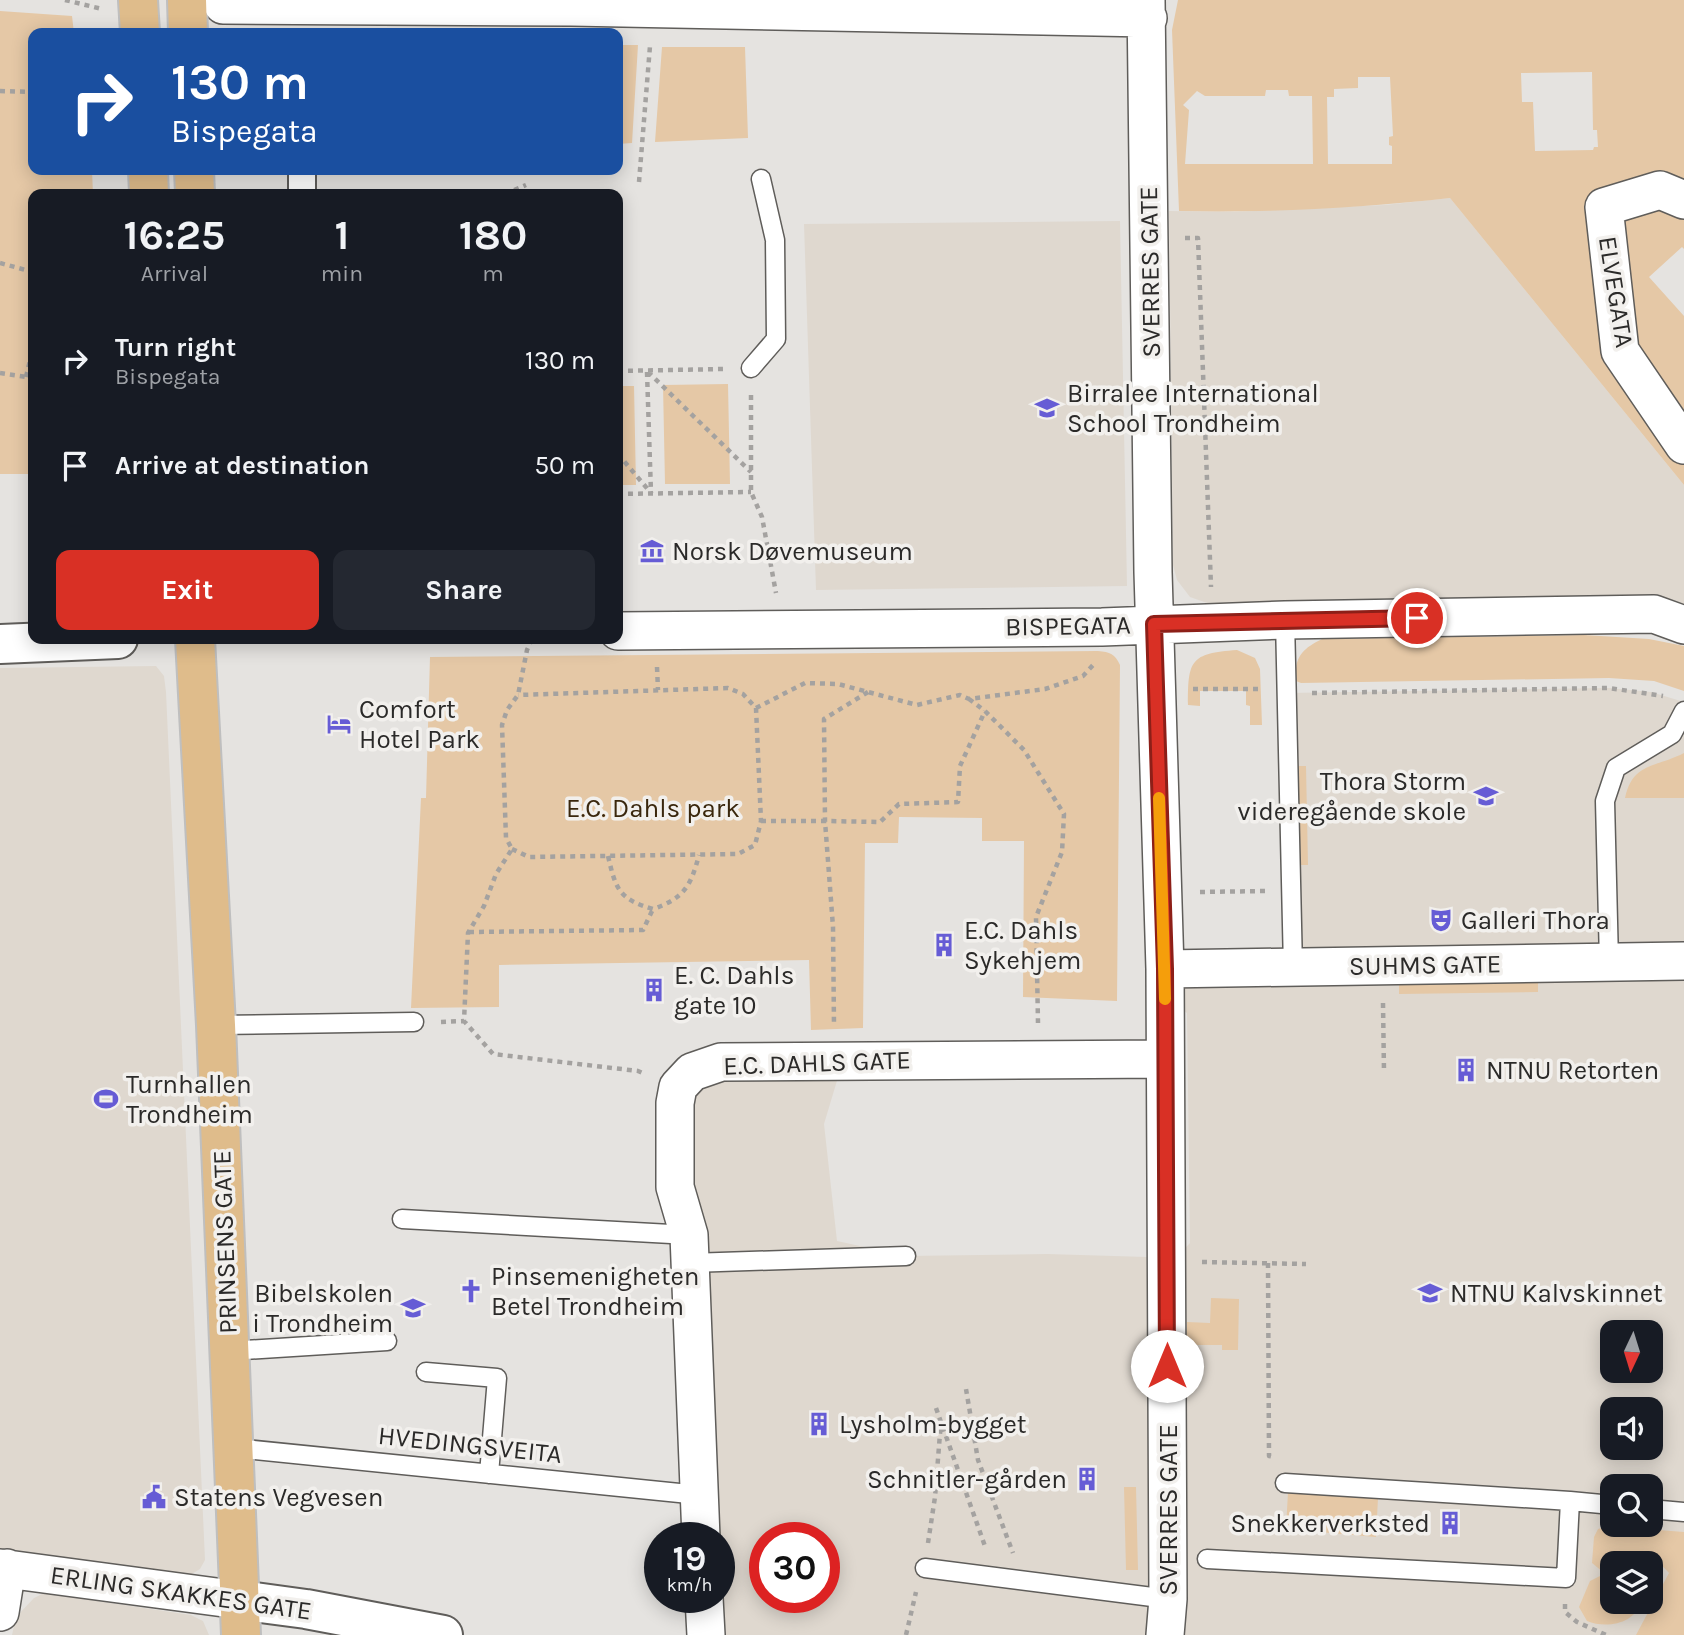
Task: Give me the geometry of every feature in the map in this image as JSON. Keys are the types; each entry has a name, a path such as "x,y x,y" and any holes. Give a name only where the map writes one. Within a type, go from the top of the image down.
{"main road":[{"path":"191,28 205,2"},
{"path":"122,5 137,28"},
{"name":"PRINSENS GATE","path":"195,644 216,1025 240,1618"}],"street":[{"path":"205,2 1147,9"},
{"name":"SVERRES GATE","path":"1147,9 1154,624 1165,969 1168,1599 1165,1635"},
{"name":"ELVEGATA","path":"1684,200 1660,190 1604,207 1620,351 1684,445"},
{"name":"BISPEGATA","path":"623,631 1102,627 1285,620 1654,614 1684,625"},
{"path":"0,643 28,642"},
{"name":"SUHMS GATE","path":"1165,969 1684,961"},
{"name":"E.C. DAHLS GATE","path":"678,1087 692,1072 720,1062 1165,1059"},
{"path":"678,1087 675,1103 675,1187 689,1249 700,1522"},
{"path":"0,1612 4,1568"},
{"name":"ERLING SKAKKES GATE","path":"4,1568 240,1618 306,1609 443,1635"},
{"path":"704,1613 705,1635"}],"lane":[{"path":"751,368 776,339 775,240 761,179"},
{"path":"1285,620 1293,968"},
{"path":"1609,962 1605,801 1616,768 1672,734 1679,705"},
{"path":"216,1025 414,1022"},
{"path":"402,1219 689,1249 906,1256"},
{"path":"229,1351 387,1341"},
{"path":"426,1372 497,1378 489,1474"},
{"name":"HVEDINGSVEITA","path":"235,1448 699,1495"},
{"path":"1285,1483 1600,1504"},
{"path":"1207,1559 1566,1578 1570,1501"},
{"path":"1663,1510 1684,1512"},
{"path":"925,1568 1168,1599"}],"path":[{"path":"65,0 94,9 122,5"},
{"path":"639,182 650,46"},
{"path":"0,91 28,92"},
{"path":"517,189 526,185"},
{"path":"1177,237 1198,238 1212,592"},
{"path":"0,263 28,271"},
{"path":"623,371 751,368 751,492 762,517 778,604"},
{"path":"0,373 26,377 28,369"},
{"path":"647,371 751,472"},
{"path":"647,371 651,494"},
{"path":"623,460 651,494"},
{"path":"623,494 751,492"},
{"path":"518,695 728,688 743,694 756,708 761,821 755,845 738,854 699,855 529,857 512,849 506,838 502,725 507,710 518,695 530,644"},
{"path":"969,699 1045,689 1083,676 1095,662"},
{"path":"756,708 805,683 838,684 917,705 960,695 985,711 1024,750 1064,814 1062,852 1036,917 1039,1059"},
{"path":"1182,690 1267,689 1286,693 1609,688 1651,692 1679,705"},
{"path":"834,1060 833,928 825,821 824,719 868,692"},
{"path":"761,821 880,822 899,804 958,802 960,766 985,711"},
{"path":"512,849 496,874 484,905 468,933 464,1021 493,1054 638,1071 678,1087"},
{"path":"608,856 615,884 629,901 653,909 677,899 692,881 699,855"},
{"path":"1195,892 1290,890"},
{"path":"468,933 643,930 653,909"},
{"path":"1382,995 1384,1072"},
{"path":"1201,1262 1306,1264"},
{"path":"1268,1263 1269,1456 1281,1458 1285,1483"},
{"path":"966,1389 978,1460 1023,1580"},
{"path":"936,1408 996,1576"},
{"path":"906,1635 918,1584 925,1568 935,1497 941,1421"},
{"path":"1566,1578 1565,1612 1577,1622 1606,1635"}],"shaded area":[{"path":"1450,198 1684,485 1684,604 1670,599 1210,604 1190,597 1177,580 1173,565 1169,211 1235,212 1385,205"},
{"path":"1120,221 1127,586 816,590 804,224"},
{"path":"156,666 164,676 166,692 205,1560 200,1569 185,1578 0,1550 0,668"},
{"name":"Thora Storm videregående skole","path":"1609,688 1651,692 1684,702 1684,947 1292,953 1286,693"},
{"name":"NTNU Kalvskinnet","path":"1684,974 1684,1635 1178,1635 1176,1258 1190,1243 1187,1013 1174,1004 1183,984"},
{"path":"839,1074 824,1124 837,1241 906,1256 1047,1254 1147,1257 1150,1588 1146,1635 719,1635 719,1613 735,1613 735,1522 714,1522 689,1104 702,1080"},
{"path":"44,1593 191,1615 203,1621 209,1635 12,1635 16,1617 34,1598"}],"green space":[{"path":"1178,0 1684,0 1684,249 1682,247 1649,277 1684,316 1684,485 1450,198 1314,209 1179,211 1172,30","holes":["1592,72 1593,130 1597,130 1598,147 1593,150 1535,151 1533,102 1522,102 1521,73","1358,77 1390,77 1393,136 1389,137 1389,145 1392,146 1392,164 1328,164 1327,97 1334,97 1334,89 1358,88","1266,90 1288,90 1289,96 1312,96 1313,164 1185,164 1189,110 1183,105 1197,91 1205,96 1265,96"]},
{"path":"0,11 72,16 73,28 28,28 28,175 92,175 93,189 28,189 28,474 0,474"},
{"path":"623,45 638,45 632,143 623,144"},
{"path":"662,47 745,47 748,138 655,142"},
{"path":"728,384 730,484 665,484 663,385"},
{"path":"623,386 634,386 636,485 623,485"},
{"path":"1584,635 1649,639 1684,646 1684,691 1654,681 1609,678 1296,681 1296,666 1304,650 1322,639"},
{"path":"1237,650 1255,658 1260,669 1262,725 1250,725 1250,706 1246,705 1246,691 1200,691 1200,706 1188,705 1189,678 1195,662 1210,654"},
{"name":"E.C. Dahls park","path":"1098,651 1112,654 1120,665 1117,1001 1023,997 1024,841 982,841 982,818 899,817 898,843 865,843 863,1028 811,1030 809,960 499,965 499,1007 411,1008 421,798 426,798 430,657"},
{"path":"1684,753 1684,798 1625,798 1629,786 1640,772"},
{"path":"1298,766 1306,766 1308,865 1300,865"},
{"path":"1538,974 1538,992 1399,994 1399,976"},
{"path":"1211,1298 1239,1299 1238,1350 1222,1350 1222,1345 1186,1345 1187,1322 1210,1323"},
{"path":"1124,1487 1136,1487 1138,1570 1126,1570"},
{"path":"1288,1492 1378,1498 1376,1537 1286,1529"},
{"path":"1598,1529 1600,1537 1663,1537 1663,1530 1684,1532 1684,1635 1636,1635 1647,1614 1663,1614 1663,1584 1669,1573 1663,1567 1663,1551 1600,1551 1600,1570 1592,1563 1594,1537"},
{"path":"1600,1576 1600,1614 1634,1614 1619,1623 1587,1621 1579,1607 1590,1581"}],"slow traffic":[{"path":"1159,798 1165,999"}],"place":[{"name":"Birralee International School Trondheim","path":"1047,408"},
{"name":"Norsk Døvemuseum","path":"652,551"},
{"name":"Comfort Hotel Park","path":"339,724"},
{"name":"Thora Storm videregående skole","path":"1486,796"},
{"name":"Galleri Thora","path":"1441,920"},
{"name":"E.C. Dahls Sykehjem","path":"944,945"},
{"name":"E. C. Dahls gate 10","path":"654,990"},
{"name":"NTNU Retorten","path":"1466,1070"},
{"name":"Turnhallen Trondheim","path":"106,1099"},
{"name":"Pinsemenigheten Betel Trondheim","path":"471,1291"},
{"name":"NTNU Kalvskinnet","path":"1430,1293"},
{"name":"Bibelskolen i Trondheim","path":"413,1308"},
{"name":"Lysholm-bygget","path":"819,1424"},
{"name":"Schnitler-gården","path":"1087,1479"},
{"name":"Statens Vegvesen","path":"154,1497"},
{"name":"Snekkerverksted","path":"1450,1523"}],"route":[{"path":"1167,1366 1165,969 1154,624 1417,618"}]}
